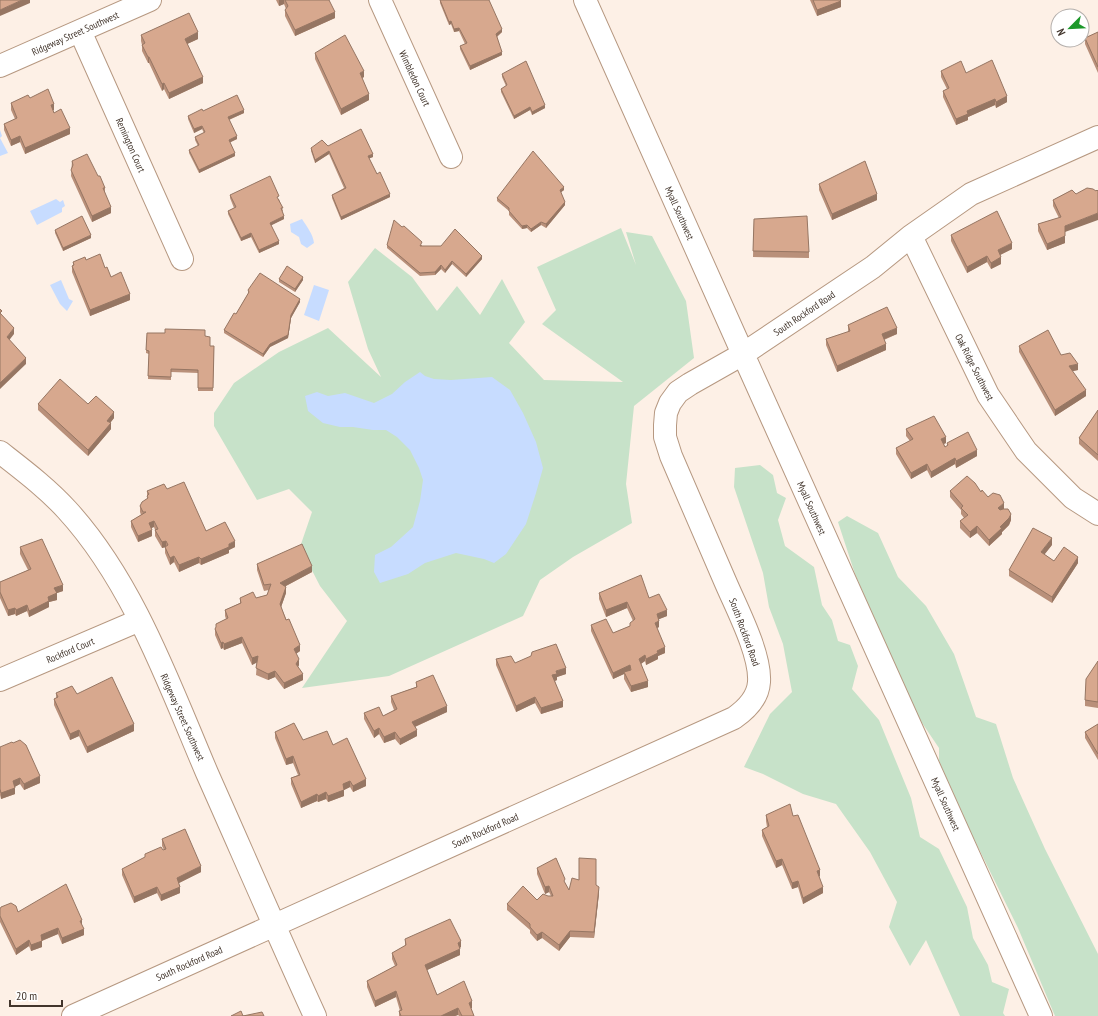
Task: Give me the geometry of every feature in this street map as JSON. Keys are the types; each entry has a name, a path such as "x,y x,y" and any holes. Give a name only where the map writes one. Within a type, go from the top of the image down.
{"street":[{"name":"Ridgeway Street Southwest","path":"0,66 150,0"},
{"name":"Wimbledon Court","path":"380,0 451,157"},
{"name":"Myall Southwest","path":"585,0 1041,1016"},
{"name":"Remington Court","path":"80,31 182,258"},
{"name":"South Rockford Road","path":"73,1016 727,721 745,710 757,691 759,669 755,654 742,621 671,456 665,437 664,425 666,413 670,403 678,392 704,374 743,354 873,267 911,236 971,194 1098,137"},
{"name":"Oak Ridge Southwest","path":"911,236 988,395 1031,456 1073,498 1098,514"},
{"name":"Ridgeway Street Southwest","path":"0,452 40,483 67,510 103,556 140,620 315,1016"},
{"name":"Rockford Court","path":"0,680 140,620"}],"green space":[{"path":"621,228 636,265 626,232 652,236 686,301 694,358 634,406 626,484 632,523 573,557 540,580 523,616 389,676 302,688 347,621 320,586 300,547 312,512 289,489 257,500 214,426 214,413 234,383 279,352 328,328 381,377 368,349 348,282 375,248 412,277 437,311 457,286 480,315 502,279 525,322 509,343 544,380 623,382 542,324 556,310 537,267"},
{"path":"760,465 773,475 777,493 786,498 778,520 785,546 814,567 822,605 832,620 838,641 850,645 858,666 852,689 879,720 911,798 920,837 939,849 967,907 973,938 988,965 992,982 1009,989 1003,1013 1005,1016 960,1016 926,940 910,966 889,927 897,902 870,852 836,804 803,794 763,774 744,767 770,714 792,692 783,644 769,607 763,573 734,487 735,468"},
{"path":"847,516 878,533 898,577 926,606 954,654 976,717 996,724 1013,778 1045,849 1098,954 1098,1016 1055,1016 1018,928 972,835 939,761 939,748 916,714 855,574 838,522"}],"water":[{"path":"0,138 8,153 0,156"},
{"path":"56,199 60,202 63,200 65,206 62,208 62,212 37,225 30,211"},
{"path":"302,219 311,234 314,243 307,248 301,244 299,237 291,232 290,224"},
{"path":"61,280 69,299 73,301 67,311 60,304 50,285"},
{"path":"314,285 329,290 319,321 304,315"},
{"path":"420,372 425,376 434,379 451,380 492,377 510,390 523,413 536,442 543,468 526,524 506,554 494,563 484,559 456,553 425,563 408,574 380,583 374,572 375,555 391,547 413,527 420,501 423,480 419,468 410,450 397,437 386,430 340,427 323,423 308,411 305,396 317,392 328,396 345,393 374,403 392,394 405,382"}],"building":[{"path":"0,0 22,0 0,10"},
{"path":"285,0 329,0 335,12 295,30 285,10 288,6"},
{"path":"440,0 489,0 502,29 496,34 502,52 470,66 460,46 467,43 459,28 454,29 451,21 449,22"},
{"path":"813,0 840,0 841,1 817,10"},
{"path":"189,13 198,32 185,39 203,77 169,93 164,83 162,84 142,45 145,43 141,35"},
{"path":"1098,32 1098,67 1089,48 1090,36"},
{"path":"345,35 364,71 360,73 369,94 341,109 315,53"},
{"path":"992,60 1007,96 996,102 995,99 967,111 968,114 956,119 943,91 949,88 941,71 961,61 966,73"},
{"path":"526,61 545,105 532,112 530,107 514,116 501,89 507,85 502,74"},
{"path":"48,89 54,104 51,105 54,113 61,109 70,128 25,148 20,136 11,140 4,124 17,118 11,103 28,95 30,98"},
{"path":"237,95 244,110 228,117 237,136 229,140 235,153 199,170 189,150 199,145 195,137 205,132 202,126 194,129 188,116 202,109 203,111"},
{"path":"361,129 373,154 368,156 377,174 380,172 390,194 341,217 332,195 346,188 329,151 315,160 311,148 322,140 328,146"},
{"path":"533,151 564,187 560,190 565,202 546,224 541,222 531,229 527,225 522,226 509,211 509,208 497,198"},
{"path":"87,154 98,176 100,176 111,207 92,216 71,170 73,165 72,161"},
{"path":"865,161 877,194 832,214 819,184"},
{"path":"270,176 279,196 277,197 283,208 281,208 284,216 270,223 279,241 259,250 251,233 241,238 228,211 236,207 230,195"},
{"path":"1087,188 1098,191 1098,213 1065,226 1065,236 1047,244 1038,224 1061,217 1053,200 1072,190 1076,194"},
{"path":"997,211 1012,243 998,250 1001,257 991,263 987,256 967,267 951,235"},
{"path":"82,216 91,235 63,248 55,230"},
{"path":"807,216 809,252 753,251 754,219"},
{"path":"394,220 402,227 404,226 422,242 420,246 441,246 455,229 482,256 466,274 452,261 445,270 441,265 435,272 420,273 387,245"},
{"path":"100,254 105,268 107,267 111,277 121,272 130,294 90,310 72,266 74,265 73,262 85,257 86,260"},
{"path":"287,266 303,277 295,289 279,279"},
{"path":"260,273 300,299 291,315 288,335 270,344 263,354 224,330 234,313 236,314 249,292 248,290"},
{"path":"887,307 897,328 882,334 886,344 837,366 826,339 850,331 848,325"},
{"path":"0,313 14,328 7,337 26,358 0,383"},
{"path":"165,329 205,330 205,336 210,337 210,346 214,346 213,388 198,388 198,370 171,369 171,377 148,376 149,351 146,350 147,333 165,333"},
{"path":"1048,330 1061,355 1070,353 1078,364 1069,366 1086,390 1055,410 1019,346"},
{"path":"60,379 88,404 96,396 114,412 107,421 111,423 88,450 38,404"},
{"path":"1098,410 1098,455 1079,438"},
{"path":"934,416 946,437 941,439 945,447 948,445 947,443 968,432 977,450 956,461 955,458 931,472 927,464 911,473 896,448 913,439 906,429"},
{"path":"967,476 975,483 981,492 982,490 988,497 993,493 1000,495 1004,503 998,508 1000,510 1008,509 1011,514 1000,527 1002,528 989,540 977,526 970,532 960,521 968,515 961,508 963,506 950,491"},
{"path":"184,482 206,531 225,522 235,541 229,544 229,547 201,559 199,557 179,565 174,556 170,558 165,547 168,545 166,541 162,542 155,530 158,529 154,521 149,523 152,530 138,536 131,521 146,512 143,512 140,506 142,502 148,498 147,496 149,494 147,491 164,484 167,489"},
{"path":"1033,528 1052,538 1041,552 1054,561 1064,547 1078,557 1052,597 1009,570"},
{"path":"42,539 63,585 54,588 57,593 48,597 49,601 29,611 27,605 16,610 15,608 8,610 0,592 0,582 31,569 20,547"},
{"path":"302,544 312,566 280,583 286,587 280,604 286,620 289,619 300,645 294,649 299,659 296,664 303,674 284,683 275,671 268,674 256,668 258,656 252,658 242,637 224,644 223,642 221,643 215,629 216,624 228,618 225,610 241,603 240,598 253,592 256,598 267,595 271,584 264,585 257,564"},
{"path":"641,575 649,598 659,594 667,610 657,614 659,621 655,623 665,647 657,651 658,653 646,659 645,655 639,659 648,681 631,686 624,672 631,670 630,665 613,673 591,625 606,619 613,633 630,626 630,623 635,619 627,602 606,610 599,593"},
{"path":"556,644 566,668 556,671 557,674 552,675 563,701 541,708 535,697 516,706 496,659 511,656 515,663 531,656 532,652"},
{"path":"1098,661 1098,702 1085,700 1086,679"},
{"path":"433,675 447,706 412,722 417,730 400,739 395,732 384,737 379,728 374,731 364,713 379,707 383,716 397,709 391,696 417,687 416,682"},
{"path":"112,677 134,724 87,747 79,730 70,734 54,699 58,697 56,693 72,686 77,694"},
{"path":"294,723 303,740 327,731 333,745 347,738 366,779 353,786 350,781 343,784 344,790 328,796 326,792 318,796 317,794 301,802 291,778 300,775 293,756 286,759 275,732"},
{"path":"1098,724 1098,754 1085,732"},
{"path":"20,740 26,745 40,776 24,784 20,778 13,781 15,788 1,793 0,747"},
{"path":"790,804 793,816 798,815 820,870 817,871 823,887 803,898 798,881 792,883 782,859 776,861 762,830 769,826 766,815"},
{"path":"185,829 201,866 177,878 180,887 161,895 157,887 134,897 122,869 145,857 145,854 161,847 163,850 166,849 162,839"},
{"path":"556,858 565,879 564,881 569,890 572,878 579,880 579,858 596,859 596,885 599,887 594,932 570,931 559,945 542,932 537,935 530,927 530,924 507,904 523,886 537,900 543,894 553,896 549,886 545,887 537,868"},
{"path":"66,884 82,920 80,921 84,929 62,938 58,928 41,935 42,941 31,945 29,940 16,949 0,916 1,907 11,903 16,906 18,912"},
{"path":"450,919 461,941 458,943 460,949 425,965 437,995 464,981 472,1001 469,1003 474,1016 462,1016 458,1008 441,1016 401,1016 399,1011 402,1010 396,991 375,1001 367,981 397,965 392,953 406,945 405,939"},
{"path":"241,1011 243,1016 231,1016"},
{"path":"262,1012 264,1016 243,1016"}]}
